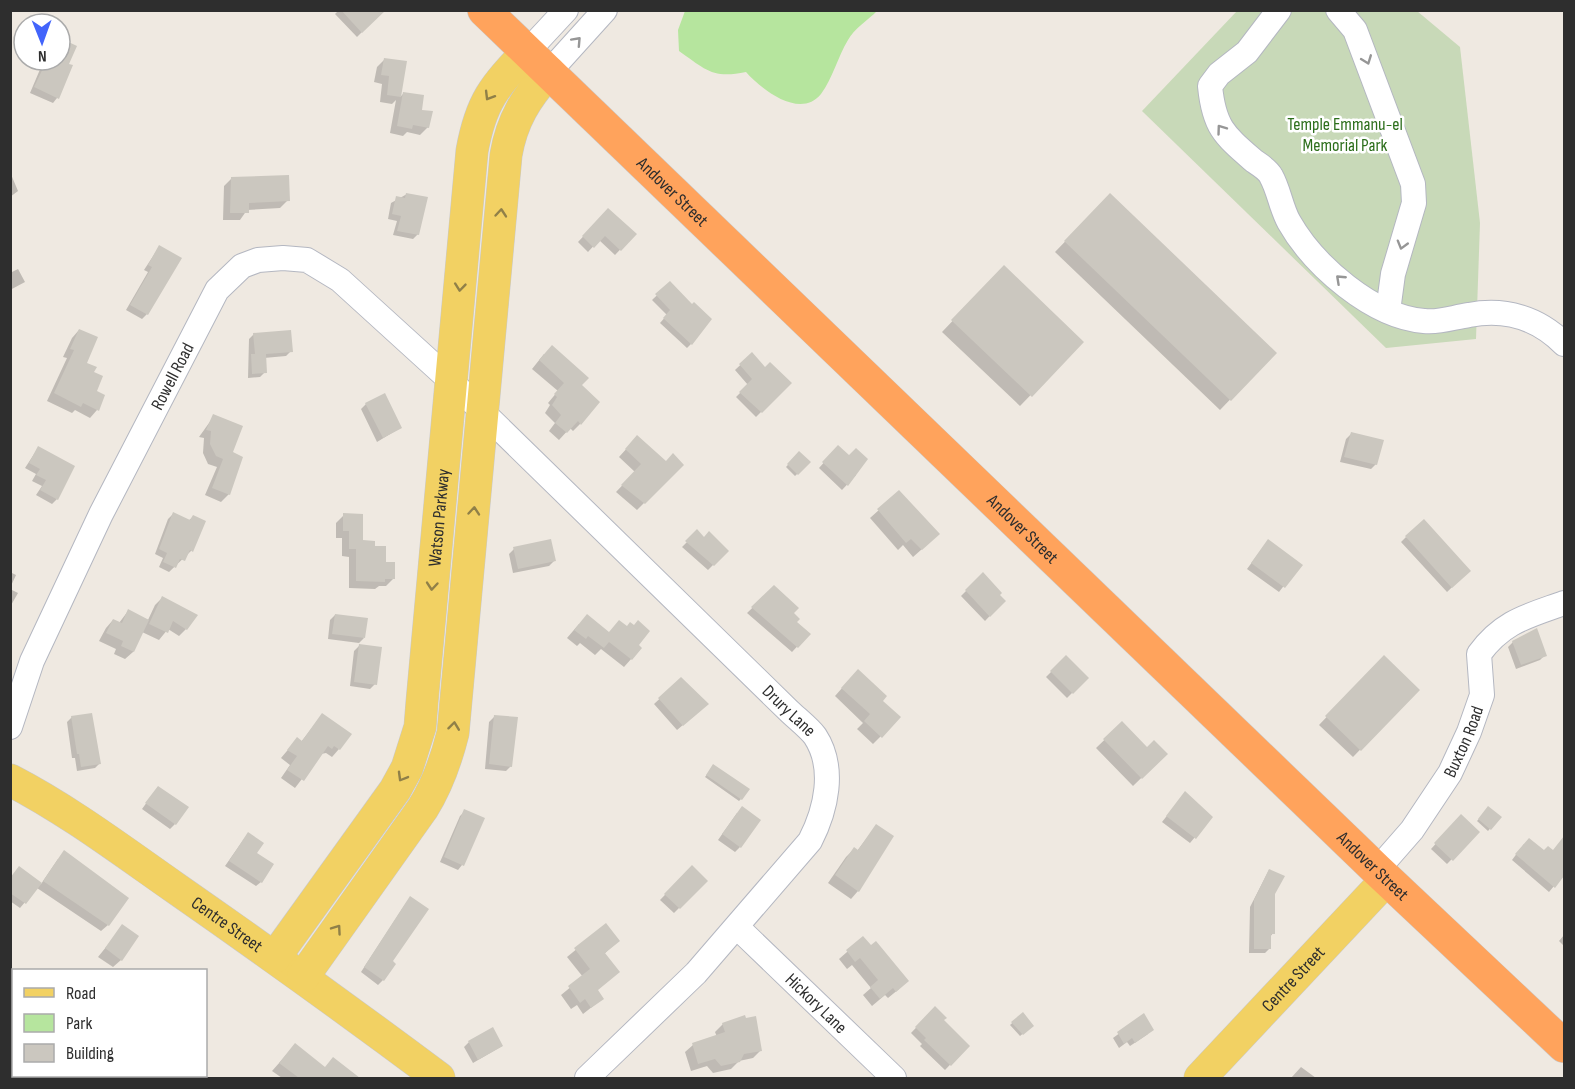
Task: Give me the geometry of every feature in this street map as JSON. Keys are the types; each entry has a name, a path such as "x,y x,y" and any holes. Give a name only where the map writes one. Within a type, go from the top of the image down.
{"highway":[{"name":"Andover Street","path":"484,10 1382,874 1564,1046"}],"main road":[{"name":"Watson Parkway","path":"275,957 394,790 414,749 421,711 476,130 484,105 495,86 538,62"},
{"name":"Watson Parkway","path":"303,977 423,808 438,783 447,759 453,733 509,138 538,62"},
{"name":"Centre Street","path":"10,780 34,792 121,850 303,977 439,1078"},
{"name":"Centre Street","path":"1200,1078 1382,874"}],"street":[{"path":"538,62 567,10"},
{"path":"538,62 605,10"},
{"path":"1279,10 1247,52 1219,74 1210,86 1215,120 1226,136 1270,174 1289,223 1311,251 1368,303 1403,318 1426,321 1498,311 1529,319 1554,333 1564,344"},
{"path":"1338,10 1354,30 1413,184 1414,203 1393,274 1388,311"},
{"name":"Rowell Road","path":"10,728 32,662 101,514 207,306 217,290 243,266 258,260 283,258 307,261 340,280 451,381"},
{"name":"Drury Lane","path":"451,381 483,415 815,736 822,755 827,796 822,819 810,841 696,974 587,1078"},
{"name":"Buxton Road","path":"1382,874 1450,773 1469,732 1482,695 1479,654 1501,629 1516,620 1564,603"},
{"name":"Hickory Lane","path":"737,927 894,1078"}],"green space":[{"path":"685,10 877,11 857,28 844,46 821,94 803,104 781,99 761,86 746,72 725,74 710,71 679,51 678,30"},
{"name":"Temple Emmanu-el Memorial Park","path":"1237,11 1417,11 1460,47 1480,223 1476,339 1386,348 1142,111"}],"building":[{"path":"341,10 386,10 362,33"},
{"path":"72,44 77,46 72,57"},
{"path":"384,58 407,61 401,97 387,95 389,76 381,75"},
{"path":"41,72 70,72 59,99 34,87"},
{"path":"403,92 424,95 422,110 433,111 429,128 413,125 412,129 397,126"},
{"path":"289,175 290,201 249,203 249,213 230,213 231,177"},
{"path":"406,193 428,197 419,235 397,231 401,216 392,214 396,196 405,198"},
{"path":"1110,193 1277,353 1231,401 1064,241"},
{"path":"608,208 637,234 621,251 605,236 594,248 582,236"},
{"path":"159,245 182,258 148,315 130,305 152,267 148,265"},
{"path":"1004,265 1084,342 1032,397 951,320"},
{"path":"670,281 692,304 694,302 712,319 692,345 663,318 670,310 655,294"},
{"path":"79,329 98,337 87,363 97,367 94,372 103,376 97,391 105,395 99,411 83,403 81,407 54,393 74,350 70,349"},
{"path":"291,330 293,352 266,354 267,373 252,374 251,354 255,354 253,333"},
{"path":"552,345 589,378 582,385 600,402 581,425 578,421 567,433 555,423 561,415 552,405 557,397 554,394 564,383 539,360"},
{"path":"752,352 765,367 770,362 792,383 762,413 739,392 752,379 739,364"},
{"path":"385,393 402,428 383,438 365,403"},
{"path":"213,414 243,426 233,452 243,457 230,495 212,488 223,459 216,456 210,444 211,431 206,430"},
{"path":"1351,432 1384,440 1377,465 1344,457"},
{"path":"637,435 666,461 673,453 684,465 645,504 621,485 641,464 625,449"},
{"path":"838,445 849,455 856,448 868,459 848,486 822,462"},
{"path":"38,446 75,466 58,500 40,490 46,480 36,475 40,469 29,463"},
{"path":"799,451 811,462 798,475 787,464"},
{"path":"899,490 940,534 922,550 911,539 906,543 877,509"},
{"path":"173,512 190,520 193,515 206,521 193,552 190,550 185,561 180,559 176,568 163,562 167,553 159,549"},
{"path":"343,513 363,514 363,540 375,541 375,546 386,546 386,562 395,562 395,579 385,579 385,582 356,581 356,549 349,549 349,531 343,531"},
{"path":"1424,519 1471,571 1452,588 1405,536"},
{"path":"697,529 704,537 709,531 729,551 714,566 685,541"},
{"path":"551,539 556,561 518,569 513,547"},
{"path":"1268,539 1303,565 1285,588 1251,563"},
{"path":"983,572 1002,593 1000,595 1006,601 990,617 965,590"},
{"path":"774,585 799,608 794,613 800,619 797,622 811,634 798,648 751,607"},
{"path":"162,596 198,615 187,630 173,621 168,633 149,624"},
{"path":"128,609 149,620 134,652 121,646 123,641 106,633 113,619 122,623"},
{"path":"335,614 368,618 365,638 332,634"},
{"path":"587,614 609,632 619,620 627,626 630,622 634,625 638,620 650,631 639,645 642,648 632,660 609,642 604,648 588,636 586,639 574,630"},
{"path":"1537,628 1547,656 1521,665 1512,641"},
{"path":"359,644 382,647 377,685 354,682"},
{"path":"1066,655 1089,678 1073,694 1050,671"},
{"path":"1384,655 1420,690 1361,751 1325,716"},
{"path":"858,669 887,696 883,701 901,717 882,738 864,721 870,714 841,688"},
{"path":"681,677 709,704 683,726 658,698"},
{"path":"92,713 101,764 81,767 71,716"},
{"path":"322,713 352,734 340,750 334,746 332,749 328,746 304,781 287,770 297,756 287,750 297,737 302,741"},
{"path":"494,715 518,717 512,767 489,764"},
{"path":"1122,721 1147,747 1154,740 1168,754 1142,779 1103,739"},
{"path":"713,764 750,789 742,800 706,775"},
{"path":"158,786 189,807 176,825 145,803"},
{"path":"1185,791 1213,817 1196,839 1166,816"},
{"path":"742,806 761,820 741,848 722,834"},
{"path":"1488,806 1502,817 1491,830 1478,819"},
{"path":"464,809 485,818 464,866 444,857"},
{"path":"1461,814 1480,832 1453,861 1434,843"},
{"path":"876,824 894,836 859,892 835,875 854,847 858,850"},
{"path":"248,832 264,843 257,853 274,864 262,883 229,861"},
{"path":"1564,836 1564,876 1555,888 1515,854 1529,838 1544,850 1548,846 1553,850"},
{"path":"64,850 129,898 109,926 43,881"},
{"path":"692,865 708,881 680,909 664,894"},
{"path":"19,866 42,883 26,904 10,893 10,878"},
{"path":"1269,869 1285,876 1275,894 1275,934 1271,934 1271,949 1254,949 1254,900"},
{"path":"410,896 429,909 393,961 396,964 384,981 364,967"},
{"path":"606,923 620,941 605,953 620,972 598,990 604,999 591,1008 585,999 580,1003 568,986 590,969 574,948"},
{"path":"122,924 139,936 122,961 105,948"},
{"path":"863,936 871,945 876,941 909,981 896,992 893,988 880,999 870,987 878,980 860,958 855,962 846,950"},
{"path":"935,1006 947,1018 944,1020 970,1046 951,1066 924,1040 926,1038 915,1027"},
{"path":"1023,1012 1034,1026 1023,1035 1011,1022"},
{"path":"1144,1013 1154,1030 1135,1043 1132,1038 1124,1044 1117,1032"},
{"path":"745,1015 746,1018 756,1016 762,1051 744,1054 740,1062 721,1066 715,1059 698,1064 692,1043 725,1032 722,1023"},
{"path":"493,1027 503,1046 478,1060 468,1041"},
{"path":"295,1043 325,1067 333,1057 360,1078 299,1078 279,1063"}]}
